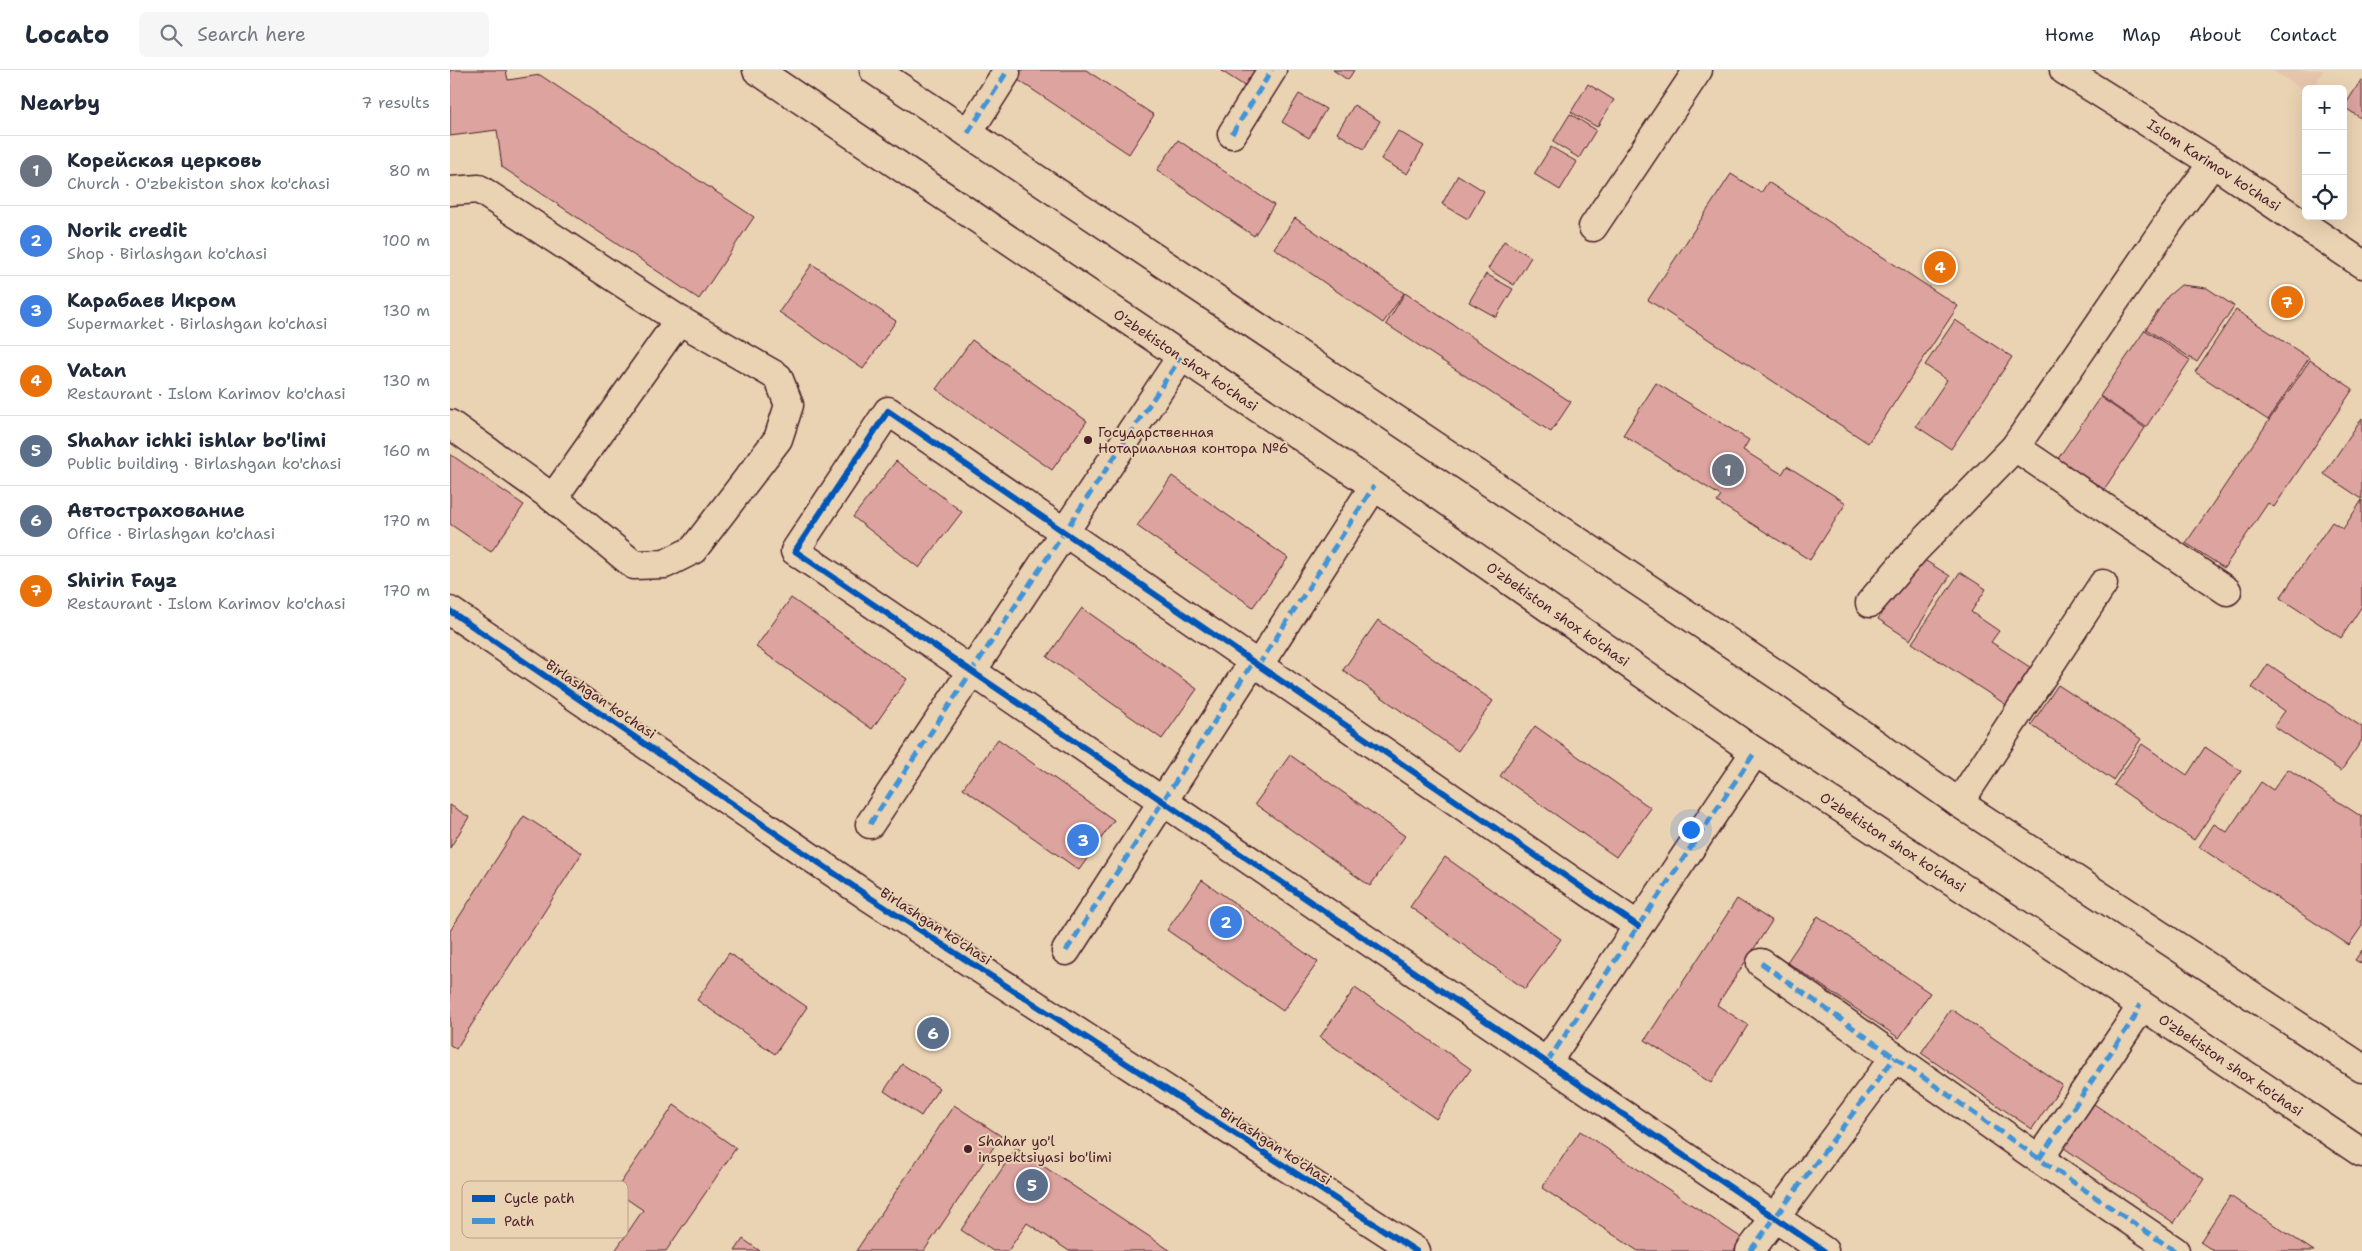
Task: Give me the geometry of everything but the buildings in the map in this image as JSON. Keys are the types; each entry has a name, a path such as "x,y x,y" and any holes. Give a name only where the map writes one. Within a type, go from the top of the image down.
{"street":[{"name":"O'zbekiston shox ko'chasi","path":"757,70 1374,486 1755,752 2140,1004 2362,1153"},
{"path":"874,70 1788,682 1959,803 2362,1068"},
{"path":"1232,134 1272,70"},
{"path":"1592,227 1698,70"},
{"name":"Islom Karimov ko'chasi","path":"2064,70 2213,163 2362,264"},
{"path":"968,133 1006,73"},
{"path":"1870,603 1916,550 2016,447 2169,222 2213,163"},
{"path":"450,192 479,189 679,320 778,377 789,405 778,439 693,550 665,564 634,565 554,498 450,424"},
{"path":"554,498 679,320"},
{"path":"870,824 1181,357"},
{"path":"1638,926 888,411 795,550 1824,1251"},
{"path":"2016,447 2227,591"},
{"path":"1066,951 1163,801 1374,486"},
{"path":"1959,803 2103,584"},
{"name":"Birlashgan ko'chasi","path":"450,611 869,897 1416,1251"},
{"path":"1547,1062 1755,752"},
{"path":"1761,964 2039,1159 2175,1251"},
{"path":"2039,1159 2134,1018 2140,1004"},
{"path":"1750,1251 1895,1057"}],"shaded area":[{"path":"2272,70 2324,70 2315,85 2302,85 2302,89"}],"marked path":[{"path":"968,133 1008,70"},
{"path":"1232,134 1272,70"},
{"path":"870,824 1181,357"},
{"path":"1258,666 1374,486"},
{"path":"1066,951 1253,662"},
{"path":"1547,1062 1755,752"},
{"path":"1761,963 2039,1159 2175,1251"},
{"path":"2039,1159 2134,1018 2140,1004"},
{"path":"1750,1251 1895,1057"}],"cycle path":[{"path":"1638,926 888,411 795,551 1824,1251"},
{"path":"450,611 869,897 1416,1251"}],"place":[{"name":"Vatan","path":"1940,267"},
{"name":"Shirin Fayz","path":"2287,302"},
{"name":"Государственная Нотариальная контора №6","path":"1088,440"},
{"name":"Корейская церковь","path":"1728,470"},
{"name":"Карабаев Икром","path":"1083,840"},
{"name":"Norik credit","path":"1226,922"},
{"name":"Автострахование","path":"933,1033"},
{"name":"Shahar yo'l inspektsiyasi bo'limi","path":"968,1149"},
{"name":"Shahar ichki ishlar bo'limi","path":"1032,1185"}]}
